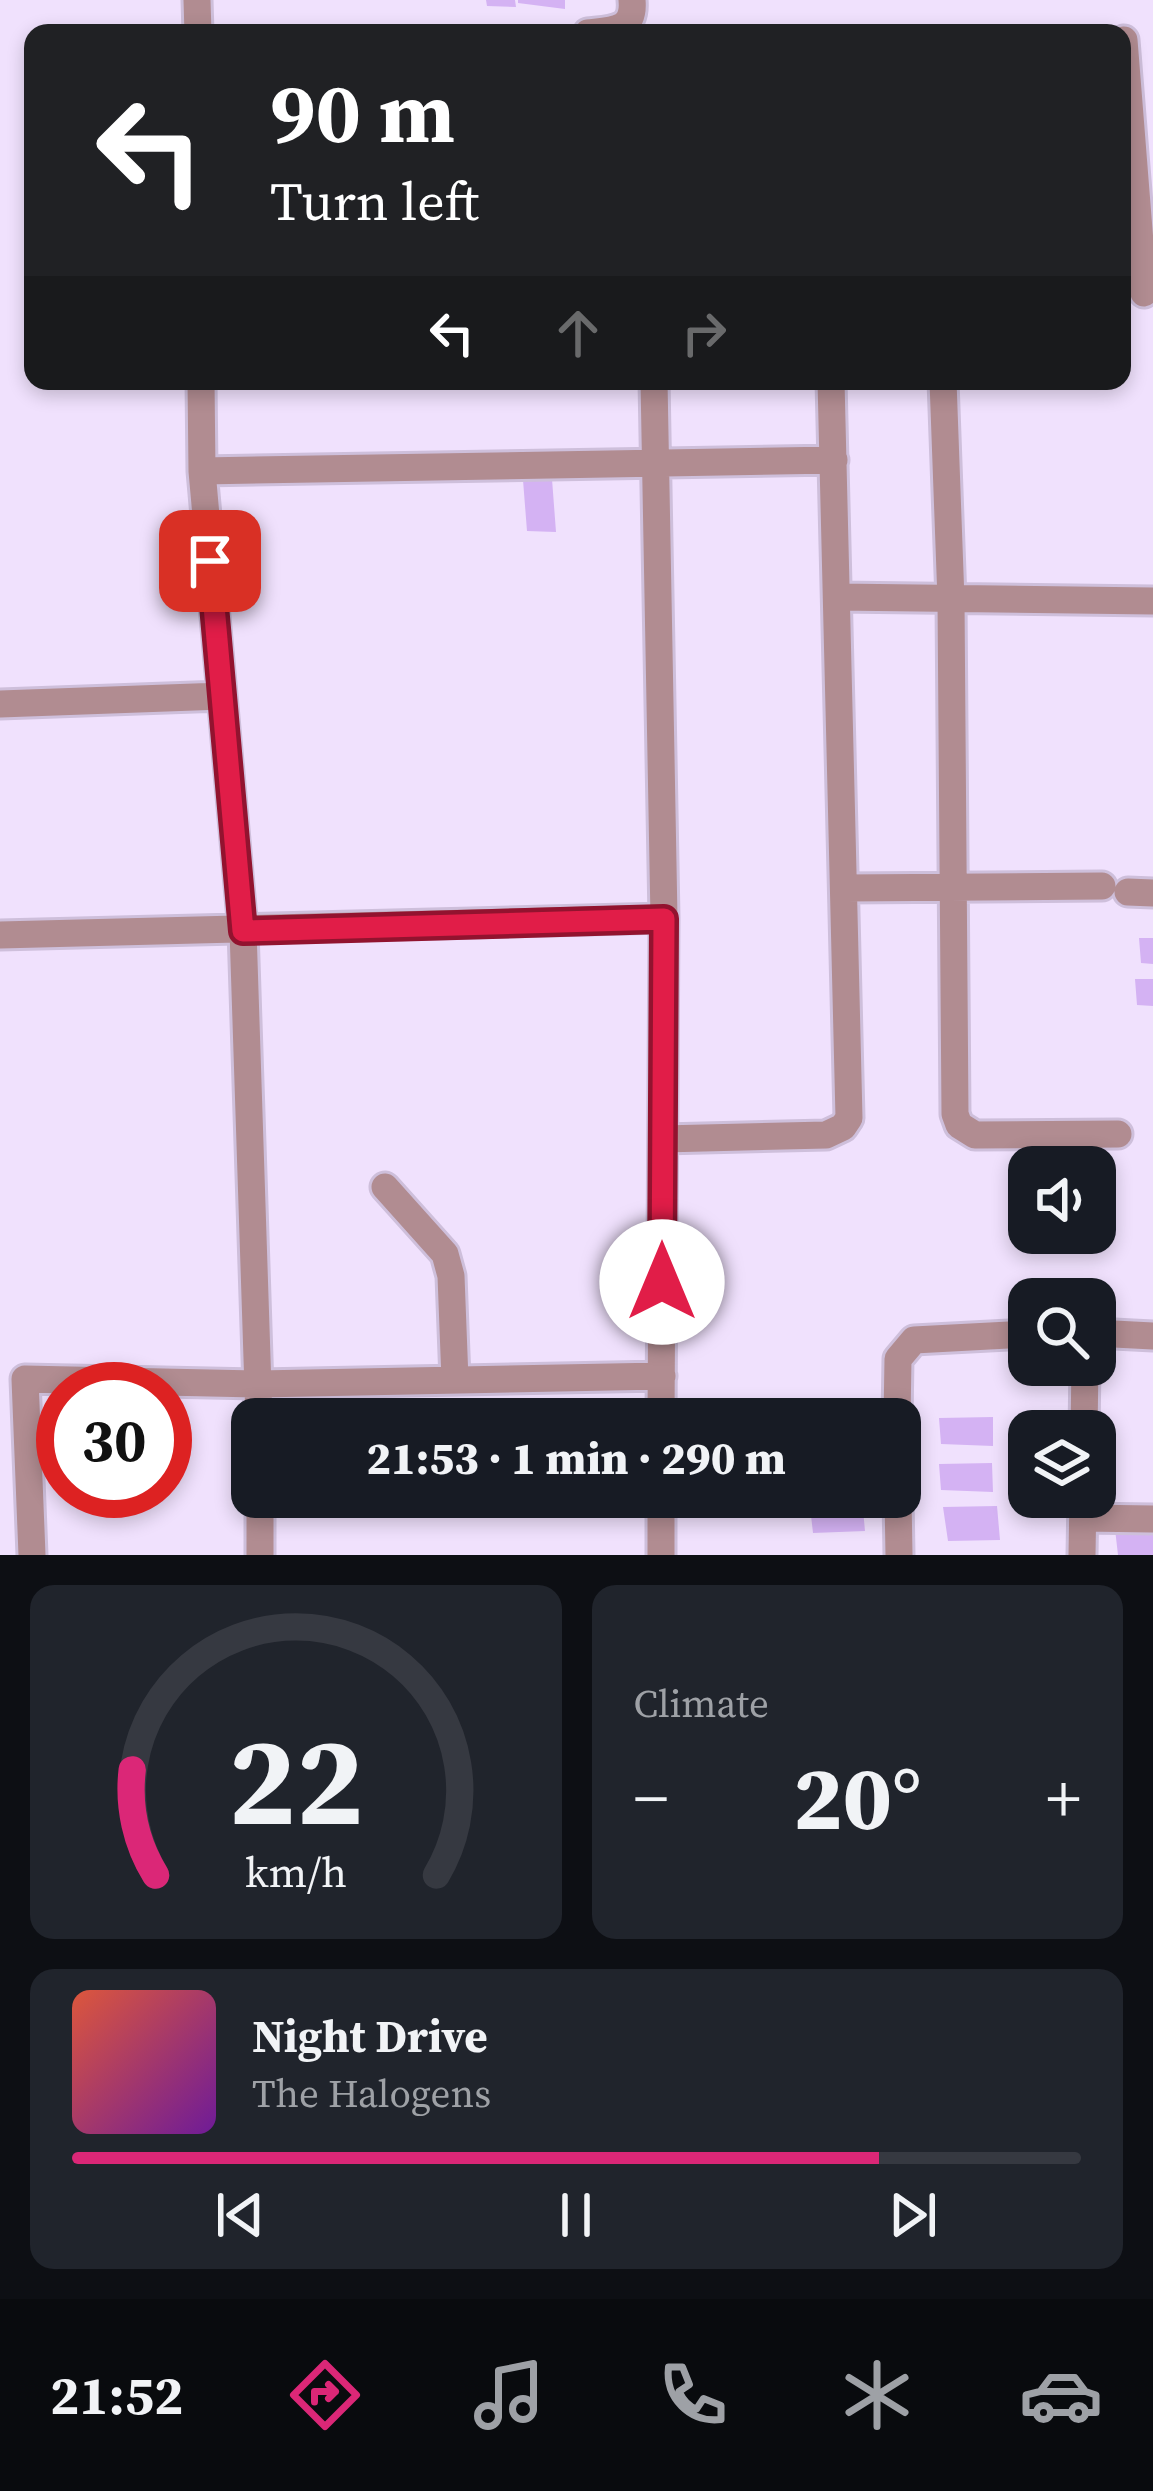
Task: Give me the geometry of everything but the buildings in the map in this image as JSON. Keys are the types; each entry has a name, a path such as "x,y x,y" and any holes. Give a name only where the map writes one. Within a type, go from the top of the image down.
{"street":[{"path":"1131,180 1140,293"},
{"path":"201,390 202,471 243,931 259,1398"},
{"path":"654,390 664,919 661,1398"},
{"path":"663,1139 826,1136 843,1126 850,1110 831,390"},
{"path":"943,390 951,600 955,1114 958,1125 975,1135 1118,1134"},
{"path":"202,471 834,460"},
{"path":"838,597 1153,601"},
{"path":"0,704 222,696"},
{"path":"845,888 1128,890"},
{"path":"0,935 664,919"},
{"path":"385,1186 446,1254 455,1381"},
{"path":"897,1398 898,1359 914,1340 1008,1335"},
{"path":"1116,1335 1153,1336"},
{"path":"32,1555 26,1379 259,1384 662,1376"},
{"path":"1116,1513 1153,1519"},
{"path":"260,1518 260,1555"},
{"path":"661,1518 661,1555"},
{"path":"898,1518 898,1555"},
{"path":"1082,1555 1083,1518"}],"route":[{"path":"210,561 243,931 664,919 662,1282"}]}
